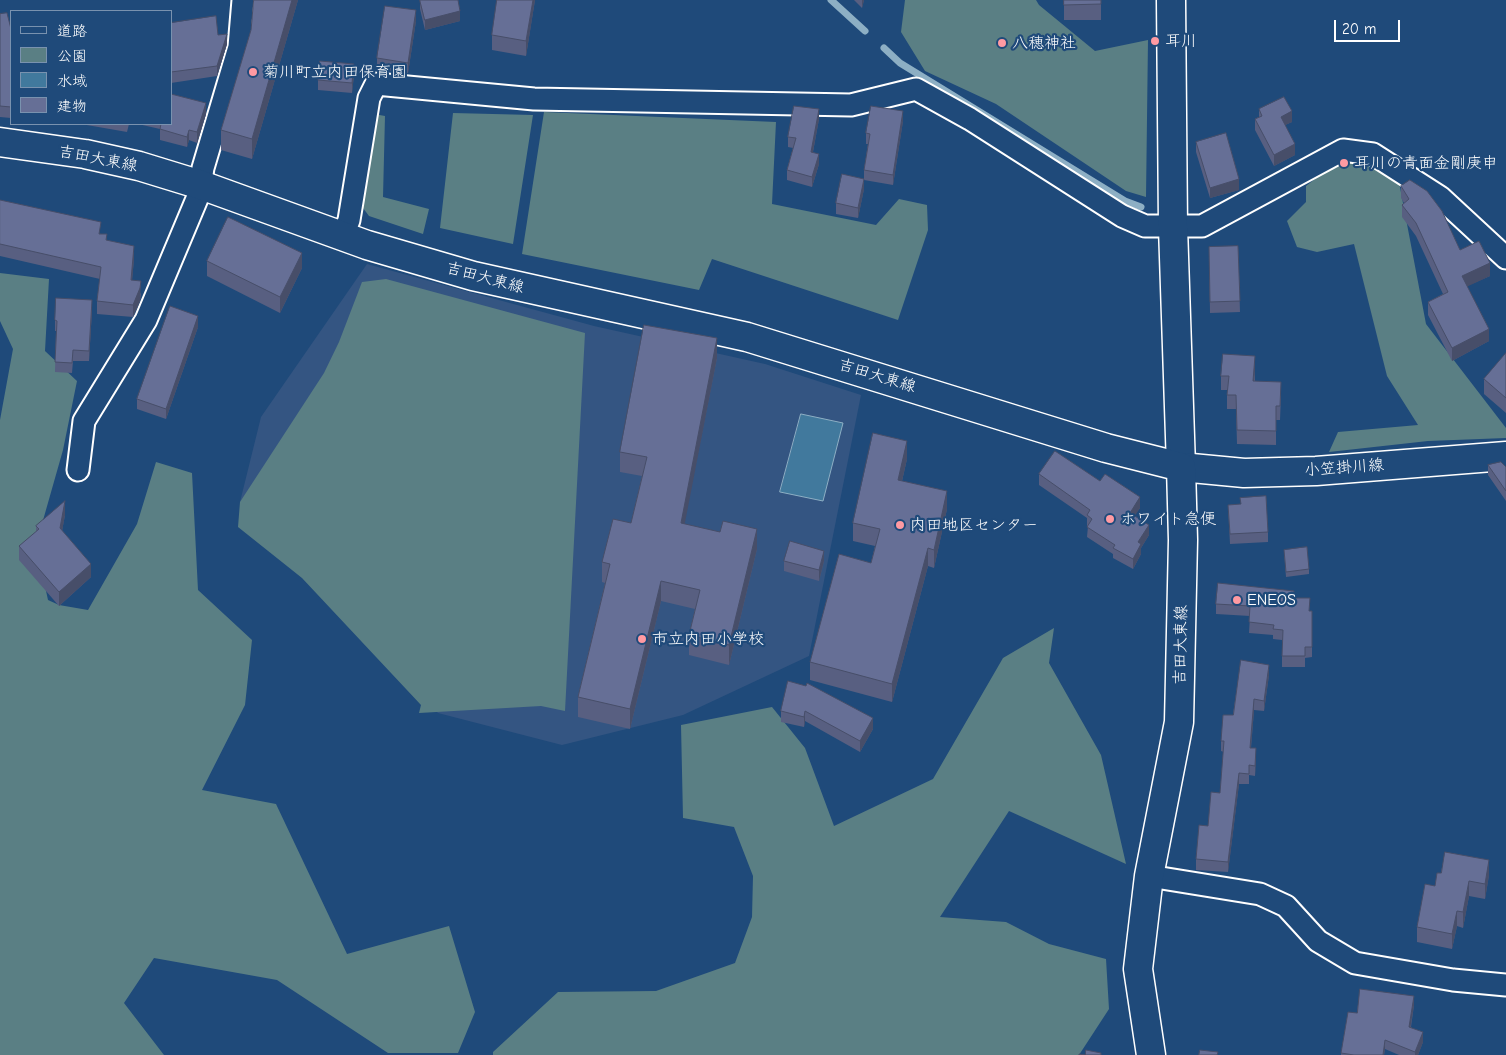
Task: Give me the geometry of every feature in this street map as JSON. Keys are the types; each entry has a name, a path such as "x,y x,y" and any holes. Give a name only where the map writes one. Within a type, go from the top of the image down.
{"main road":[{"path":"1171,0 1174,227 1181,468"},
{"name":"吉田大東線","path":"0,142 85,154 139,166 201,184 343,236 472,276 747,337 1106,448 1181,468 1183,540 1179,722 1149,876 1138,969 1151,1055"},
{"name":"小笠掛川線","path":"1181,468 1244,473 1316,471 1506,456"}],"street":[{"path":"78,470 84,421 146,320 200,194 203,168 239,47 243,0"},
{"path":"343,236 348,220 369,98 376,84 534,99 851,105 916,89 970,119 1122,216 1145,226 1202,226 1342,150 1373,154 1440,197 1506,258"},
{"path":"1149,876 1260,894 1286,906 1318,941 1356,963 1461,981 1506,985"}],"shaded area":[{"path":"367,264 594,326 765,364 861,395 809,656 683,715 562,745 438,713 240,502 261,417"}],"green space":[{"path":"905,0 1036,0 1039,5 1095,51 1148,40 1146,197 1126,191 996,104 925,71 901,32"},
{"path":"544,112 776,122 772,204 876,225 899,199 927,205 928,230 898,320 712,259 699,290 522,254"},
{"path":"453,113 533,115 513,244 440,228"},
{"path":"374,114 385,116 383,197 429,209 423,234 369,216 363,208"},
{"path":"1349,163 1364,163 1399,182 1426,324 1506,428 1506,438 1428,441 1329,452 1338,432 1418,425 1387,376 1354,244 1317,252 1297,247 1287,221 1306,202 1306,186 1325,171"},
{"path":"0,273 49,279 45,351 77,381 63,450 36,545 48,600 59,605 88,610 137,524 156,462 192,473 198,590 252,640 245,705 202,790 276,804 347,954 449,926 475,1012 458,1053 388,1053 277,980 154,958 124,1003 164,1055 0,1055 0,420 13,349 0,321"},
{"path":"386,279 585,333 565,711 541,706 419,713 421,705 302,578 238,527 240,502 324,373 339,342 362,282"},
{"path":"1054,628 1049,663 1101,755 1126,864 1009,811 940,917 1006,922 1049,944 1106,959 1109,1009 1079,1055 493,1055 493,1052 558,992 656,991 735,963 752,917 753,876 734,827 683,818 681,725 772,707 805,748 834,826 933,779 1003,658"}],"water":[{"path":"801,414 843,423 823,501 780,492"}],"building":[{"path":"254,0 292,0 252,139 221,130 251,30"},
{"path":"420,0 458,0 460,11 425,20"},
{"path":"497,0 533,0 526,41 492,35"},
{"path":"1064,0 1101,0 1101,4 1064,5"},
{"path":"385,6 416,10 408,63 377,58"},
{"path":"7,13 10,25 10,107 0,106 0,14"},
{"path":"216,16 218,35 227,34 217,66 172,72 172,23"},
{"path":"320,61 354,64 352,83 318,80"},
{"path":"172,94 206,103 197,132 189,130 187,137 160,129 161,125 172,125"},
{"path":"1284,97 1292,111 1281,117 1295,144 1274,155 1255,119 1262,116 1259,109"},
{"path":"794,106 819,109 811,152 819,154 812,177 787,170 796,138 788,137"},
{"path":"871,106 903,111 893,175 864,170 870,134 866,133"},
{"path":"1226,133 1239,179 1210,188 1196,142"},
{"path":"842,174 864,179 858,208 836,203"},
{"path":"1410,180 1427,191 1442,211 1460,250 1479,241 1490,263 1462,276 1489,329 1452,348 1428,302 1448,292 1416,223 1402,205 1409,199 1401,186"},
{"path":"0,200 101,222 99,234 107,234 106,240 134,246 131,280 141,281 133,305 97,301 101,267 0,244"},
{"path":"228,217 302,253 280,297 207,261"},
{"path":"1238,246 1240,301 1210,302 1209,247"},
{"path":"56,298 92,300 89,351 73,350 72,363 55,362"},
{"path":"170,306 198,316 166,409 137,399"},
{"path":"644,325 717,338 681,523 720,532 723,521 757,529 729,645 689,635 700,590 661,581 630,709 578,697 610,564 602,562 613,519 631,523 647,457 620,452"},
{"path":"1506,353 1506,398 1484,379"},
{"path":"1223,354 1255,356 1253,381 1281,382 1280,406 1276,406 1276,431 1237,430 1236,395 1227,395 1229,376 1221,376"},
{"path":"873,433 907,441 898,480 947,491 934,550 928,548 892,684 810,662 839,554 871,563 880,529 853,523"},
{"path":"1055,451 1100,481 1105,474 1140,497 1130,513 1149,525 1138,542 1141,544 1133,559 1113,548 1115,545 1087,527 1092,519 1087,515 1090,510 1039,474"},
{"path":"1501,462 1506,467 1506,491 1488,465"},
{"path":"1266,496 1268,532 1230,534 1228,505 1241,504 1240,498"},
{"path":"65,501 60,528 91,564 59,592 19,546 39,529 36,526"},
{"path":"790,541 824,551 819,570 784,561"},
{"path":"1307,547 1309,569 1286,572 1284,550"},
{"path":"1218,583 1294,591 1293,598 1310,598 1309,611 1312,611 1312,647 1305,647 1305,656 1282,656 1283,630 1273,629 1274,625 1249,622 1250,606 1216,604"},
{"path":"1241,660 1269,665 1264,701 1254,699 1250,748 1256,748 1255,766 1249,765 1249,774 1239,773 1228,862 1196,859 1199,825 1208,826 1211,792 1220,793 1224,741 1221,741 1223,715 1233,715"},
{"path":"788,681 806,686 807,683 873,718 860,741 805,711 804,717 781,711"},
{"path":"1445,852 1489,860 1485,884 1469,881 1463,912 1457,911 1452,934 1417,927 1425,884 1435,886 1437,873 1441,873"},
{"path":"1360,989 1414,996 1409,1027 1423,1032 1415,1052 1385,1040 1383,1055 1341,1053 1348,1012 1357,1013"},
{"path":"1086,1050 1101,1053 1101,1055 1085,1055"},
{"path":"1200,1050 1218,1052 1217,1055 1199,1055"}],"waterway":[{"path":"831,0 865,31"},
{"path":"884,48 900,63 1125,201 1141,207"}],"place":[{"name":"耳川","path":"1155,41"},
{"name":"八穂神社","path":"1002,43"},
{"name":"菊川町立内田保育園","path":"253,72"},
{"name":"耳川の青面金剛庚申","path":"1344,163"},
{"name":"ホワイト急便","path":"1110,519"},
{"name":"内田地区センター","path":"900,525"},
{"name":"ENEOS","path":"1237,600"},
{"name":"市立内田小学校","path":"642,639"}]}
